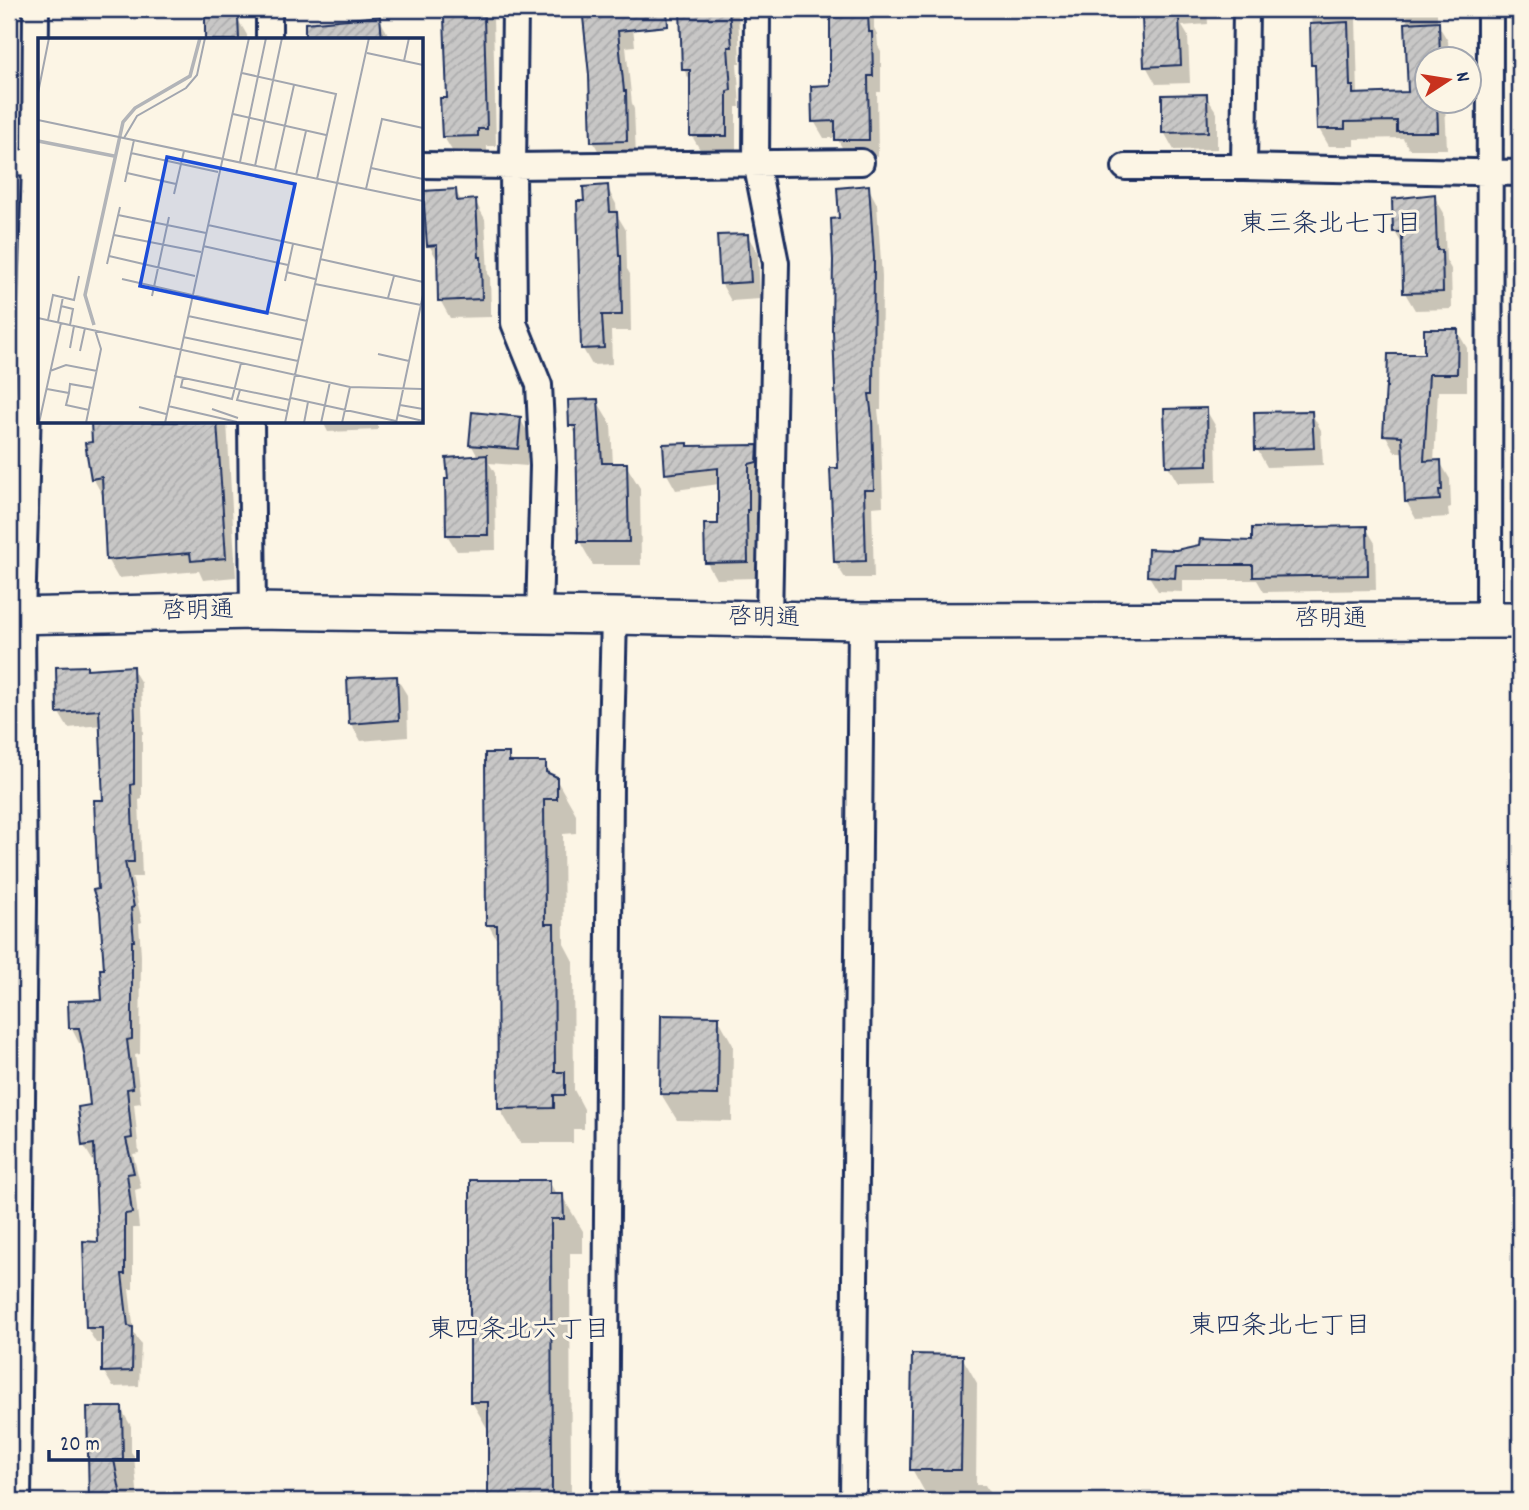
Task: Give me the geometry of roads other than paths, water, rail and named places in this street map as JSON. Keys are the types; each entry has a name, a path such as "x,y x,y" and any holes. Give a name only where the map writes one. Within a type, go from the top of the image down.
{"street":[{"path":"18,1501 24,901 15,615 38,163 36,9"},
{"path":"269,9 269,38"},
{"path":"515,9 514,323 539,385 543,466 539,615"},
{"path":"757,9 756,162 776,263 769,620"},
{"path":"1244,167 1246,9"},
{"path":"1490,9 1489,173 1505,620"},
{"path":"9,162 38,163"},
{"path":"424,165 861,162"},
{"path":"1125,167 1520,173"},
{"path":"251,424 253,611"},
{"name":"啓明通","path":"15,615 253,611 861,621 1505,620"},
{"path":"605,1501 610,798 614,616"},
{"path":"853,1501 861,621"}],"district":[{"name":"東三条北七丁目","path":"1331,225"},
{"name":"東四条北七丁目","path":"1280,1327"},
{"name":"東四条北六丁目","path":"519,1331"}]}
